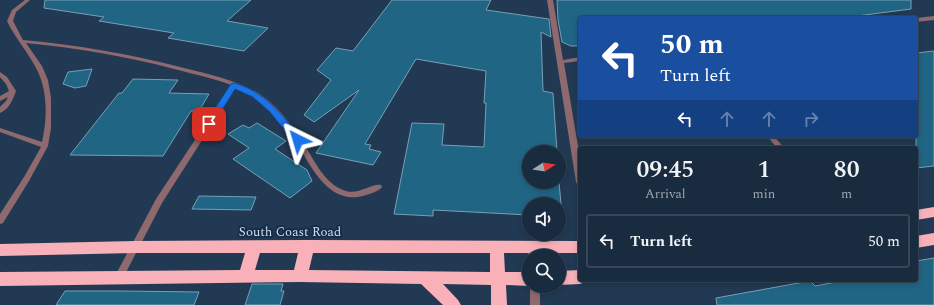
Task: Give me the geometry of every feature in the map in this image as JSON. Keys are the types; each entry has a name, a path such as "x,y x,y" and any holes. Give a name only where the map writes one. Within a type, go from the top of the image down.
{"highway":[{"path":"918,215 934,212"},
{"path":"918,242 934,239"},
{"name":"South Coast Road","path":"0,250 135,247 307,246 497,247 522,251"},
{"path":"300,276 307,246"},
{"path":"246,277 254,247"},
{"path":"497,247 499,305"},
{"name":"South Coast Road","path":"561,249 578,247"},
{"path":"0,279 300,276 424,277 522,280"},
{"path":"424,277 453,305"},
{"path":"566,278 578,277"}],"street":[{"path":"550,0 578,170"},
{"path":"918,20 934,18"},
{"path":"560,62 578,60"},
{"path":"535,293 535,305"}],"lane":[{"path":"0,221 23,186 45,146 49,118 44,75 37,61 21,40 10,21 10,16 14,11 28,0"},
{"path":"21,40 65,45 153,62 215,77 256,95 273,110 298,140 313,167 326,181 341,193 360,194 378,187"},
{"path":"0,111 10,100 13,91 12,84 1,77"},
{"path":"118,279 159,201 234,85"},
{"path":"0,99 13,91"},
{"path":"0,130 45,146"},
{"path":"772,138 779,146"}],"building":[{"path":"45,0 251,0 227,21 268,28 244,51 168,38 174,33 99,21 104,17 44,8"},
{"path":"392,0 491,0 486,10 549,19 551,37 541,32 543,91 553,93 557,145 522,145 522,189 560,189 560,197 522,197 522,215 433,210 433,216 394,214 412,123 444,124 442,145 484,147 486,71 416,59 365,144 371,145 369,149 381,152 373,165 316,153 359,90 314,122 304,115 331,80 317,70 336,48 353,51"},
{"path":"557,0 911,0 911,9 857,16 578,16 578,46 571,46 562,42 558,20"},
{"path":"934,51 934,166 918,168 918,146 916,146 916,138 918,138 918,53"},
{"path":"92,69 86,86 75,88 63,84 68,72"},
{"path":"133,79 178,80 169,93 209,94 199,111 191,111 163,156 70,155 119,93 122,93"},
{"path":"257,123 286,141 275,149 307,170 312,181 290,198 233,159 249,148 228,134 243,125 249,128"},
{"path":"199,196 256,197 251,210 192,209"},
{"path":"934,258 934,305 717,305 716,298 804,282 811,282 815,286 836,282 918,282 918,261"},
{"path":"252,284 283,284 281,291 284,291 280,305 245,305"},
{"path":"65,291 199,292 194,305 56,305"}],"route":[{"path":"209,124 234,85 256,95 273,110 298,140"}]}
